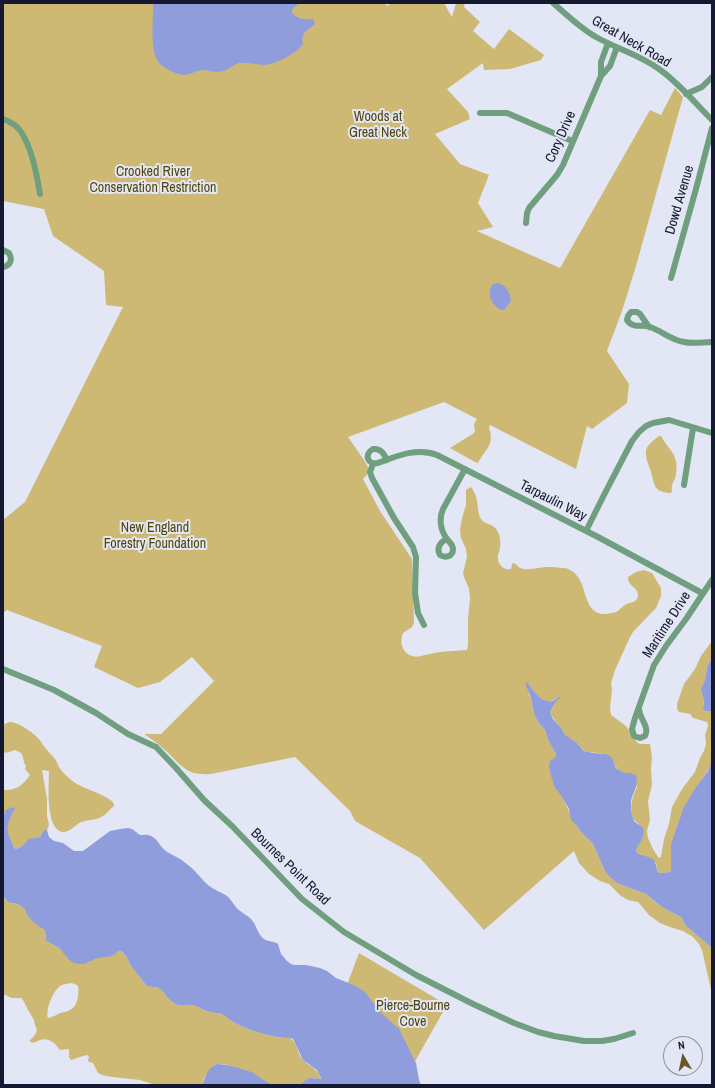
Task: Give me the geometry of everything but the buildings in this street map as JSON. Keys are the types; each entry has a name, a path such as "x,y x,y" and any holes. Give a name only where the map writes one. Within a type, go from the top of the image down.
{"street":[{"name":"Great Neck Road","path":"554,3 584,30 658,68 673,80 712,120"},
{"name":"Cory Drive","path":"526,223 529,208 557,175 563,165 600,76 601,62 608,43"},
{"name":"Cory Drive","path":"600,76 610,66 617,47"},
{"path":"686,94 702,88 712,77"},
{"path":"480,113 507,113 572,141"},
{"path":"3,119 9,121 17,127 24,137 35,169 40,194"},
{"name":"Dowd Avenue","path":"671,278 712,128"},
{"path":"3,250 10,253 11,261 8,265 3,267"},
{"path":"649,327 683,342 712,342"},
{"path":"586,531 632,440 642,429 652,423 669,420 712,434"},
{"path":"684,485 693,428"},
{"path":"387,460 382,451 377,448 370,451 368,457 373,464 370,472 372,478 394,518 413,547 416,557 415,593 418,613 424,625"},
{"name":"Tarpaulin Way","path":"373,464 378,464 412,453 425,452 437,455 586,531 702,594"},
{"path":"446,539 440,544 438,550 440,555 443,557 451,555 453,549 452,544 446,538 442,529 440,516 466,469"},
{"name":"Maritime Drive","path":"639,708 656,662 712,580"},
{"name":"Bournes Point Road","path":"3,669 54,690 96,713 128,734 156,747 204,800 232,826 302,898 344,932 416,975 473,1004 514,1023 538,1032 584,1041 602,1041 633,1033"}],"green space":[{"path":"3,3 384,3 388,6 390,3 444,3 452,17 456,3 465,3 464,7 480,22 473,31 494,49 509,29 544,55 541,60 510,69 484,70 483,63 447,89 468,112 470,119 435,134 460,164 489,175 478,203 493,227 477,231 560,268 650,110 661,115 675,88 683,97 636,266 622,311 607,351 629,384 627,403 592,429 587,426 576,469 490,425 490,443 478,463 475,462 450,448 474,433 474,424 477,419 444,402 348,437 370,471 363,479 380,511 412,559 414,623 412,627 403,633 401,640 402,647 409,655 419,657 439,652 467,650 470,598 469,589 463,573 467,557 460,530 466,505 466,490 471,487 476,497 481,519 485,523 492,525 499,534 500,550 498,559 504,568 511,569 512,564 514,563 520,568 524,569 550,567 569,569 580,581 588,603 592,609 598,613 606,614 618,611 625,605 637,600 638,592 629,582 628,577 636,572 644,570 652,573 661,588 661,596 656,608 630,637 615,670 611,683 612,690 610,707 611,715 626,726 637,742 640,744 650,744 652,757 652,785 648,801 650,820 647,831 648,838 653,849 660,858 672,807 682,789 695,772 706,744 705,735 708,726 707,722 693,718 690,714 679,712 677,709 677,704 684,684 712,641 712,658 707,667 702,693 705,711 712,712 712,760 709,769 685,807 676,828 671,861 672,872 658,873 656,863 637,853 636,850 643,837 639,824 633,819 632,803 637,787 630,773 621,772 606,755 587,752 578,744 569,739 550,712 560,696 554,700 546,701 535,693 527,683 534,714 545,730 548,740 556,754 560,793 576,825 593,844 604,869 617,883 646,894 662,907 681,917 686,926 712,948 712,994 702,950 693,937 683,931 660,923 649,915 638,902 628,900 621,896 609,884 600,881 589,874 579,863 574,851 484,930 420,858 355,821 350,811 295,757 211,774 196,773 180,765 160,746 144,734 161,734 214,681 192,657 160,682 138,688 94,667 102,646 7,610 3,613 3,520 25,502 123,307 106,305 104,271 53,236 44,209 3,201"},
{"path":"661,436 675,457 677,467 672,492 670,493 657,489 646,458 647,448 651,442"},
{"path":"9,722 20,725 36,736 55,759 60,769 71,780 108,798 112,801 114,806 101,817 81,822 70,830 62,832 57,829 53,823 50,814 49,771 42,770 47,799 47,816 49,825 47,830 43,831 40,837 30,839 21,847 15,849 7,832 8,823 15,809 5,810 3,819 3,790 19,787 30,775 25,769 26,766 21,753 15,750 3,753 3,725"},
{"path":"3,895 10,903 18,904 23,907 33,920 46,930 45,936 51,944 61,950 88,963 93,959 118,950 121,951 146,985 162,990 174,1003 196,1006 208,1012 219,1013 241,1026 262,1034 290,1038 295,1043 301,1058 316,1070 321,1079 311,1078 299,1085 273,1085 251,1073 224,1064 217,1064 213,1066 204,1078 202,1085 155,1085 140,1080 102,1075 98,1073 93,1063 89,1062 88,1055 71,1060 69,1057 69,1049 60,1050 49,1040 43,1039 30,1042 37,1030 34,1020 23,1000 21,998 12,998 3,994","holes":["71,983 78,986 75,1006 69,1011 48,1018 47,1015 49,1006 53,995 59,987"]},
{"name":"Pierce-Bourne Cove","path":"359,953 447,1005 414,1063 345,990"}],"water":[{"path":"153,3 300,3 293,8 292,12 294,15 299,18 313,19 315,24 304,35 303,44 300,48 291,55 274,63 264,65 239,63 220,72 204,70 181,75 161,65 157,60 154,52 152,36"},
{"path":"498,283 506,288 511,298 511,301 504,310 498,308 490,297 490,290 493,284"},
{"path":"712,658 712,712 705,711 703,708 704,701 701,689 705,680 707,667"},
{"path":"525,683 528,683 539,697 547,701 555,700 560,696 550,712 553,719 565,735 577,743 584,751 606,754 610,756 616,768 620,771 636,775 637,780 631,802 631,811 634,821 642,826 644,834 636,850 637,853 650,857 654,860 658,873 671,872 671,845 684,807 708,771 712,761 712,948 686,926 681,917 662,907 646,894 617,883 608,875 593,844 571,820 569,809 555,788 549,766 550,761 556,757 556,754 548,740 545,730 534,714 531,698"},
{"path":"14,807 15,809 8,824 8,832 15,849 29,839 40,837 45,830 47,830 49,837 54,841 63,843 74,851 83,851 110,831 120,829 128,828 140,835 148,835 153,837 166,851 191,867 208,885 229,898 240,911 253,921 258,932 264,939 278,944 281,954 291,964 320,968 336,978 356,986 365,992 381,1013 399,1029 416,1063 421,1085 299,1085 309,1078 321,1078 317,1070 303,1060 293,1039 262,1034 241,1026 219,1013 208,1012 196,1006 174,1003 160,989 146,985 121,951 118,951 112,956 96,959 84,964 72,962 59,948 46,940 45,930 38,926 28,916 22,907 18,904 10,903 3,895 3,819 5,810"},
{"path":"217,1064 251,1072 273,1085 202,1085 209,1070"}],"park label":[{"name":"Woods at Great Neck","path":"378,126"},
{"name":"Crooked River Conservation Restriction","path":"153,180"},
{"name":"New England Forestry Foundation","path":"155,536"}]}
